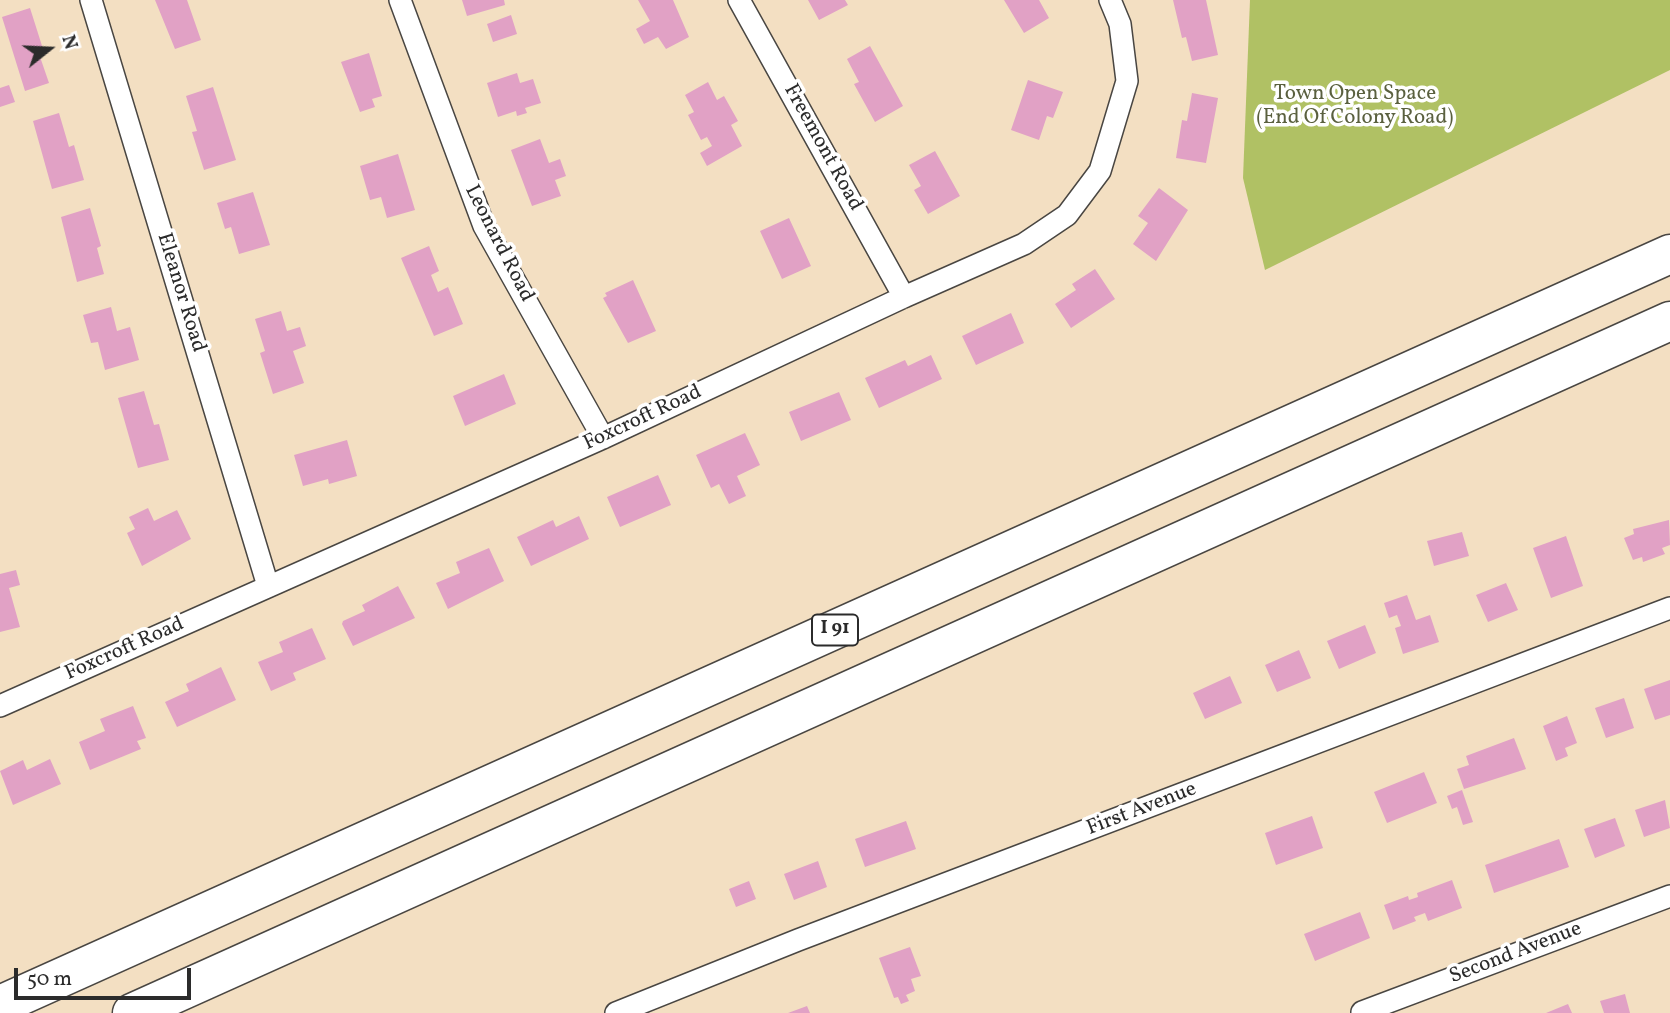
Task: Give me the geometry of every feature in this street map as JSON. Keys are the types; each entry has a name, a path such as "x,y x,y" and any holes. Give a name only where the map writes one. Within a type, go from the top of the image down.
{"highway":[{"name":"I 91","path":"0,1005 1670,254"},
{"path":"132,1013 1670,321"}],"street":[{"name":"Eleanor Road","path":"91,0 268,586"},
{"name":"Leonard Road","path":"400,0 484,226 603,438"},
{"name":"Freemont Road","path":"739,0 904,296"},
{"name":"Foxcroft Road","path":"0,706 603,438 904,296 1024,244 1067,215 1100,171 1127,81 1120,24 1110,0"},
{"name":"First Avenue","path":"615,1013 798,940 1670,608"},
{"name":"Second Avenue","path":"1362,1012 1670,896"}],"green space":[{"name":"Town Open Space (End Of Colony Road)","path":"1250,0 1670,0 1670,70 1265,270 1243,178"}],"building":[{"path":"155,0 187,0 201,40 175,49"},
{"path":"462,0 504,0 505,5 467,16"},
{"path":"638,0 673,0 689,37 666,49 658,37 644,44 636,29 650,21"},
{"path":"808,0 845,0 848,5 819,20"},
{"path":"1004,0 1039,0 1049,18 1024,33"},
{"path":"1173,0 1206,0 1218,55 1192,61 1186,37 1182,38"},
{"path":"30,8 43,49 38,51 49,83 25,91 2,17"},
{"path":"511,15 517,34 493,42 487,24"},
{"path":"870,46 903,106 875,122 854,84 859,82 847,59"},
{"path":"369,53 382,96 372,99 375,107 360,112 341,62"},
{"path":"517,73 520,83 533,79 541,103 525,108 527,113 517,116 516,111 498,117 487,83"},
{"path":"1028,80 1063,92 1053,118 1047,116 1039,140 1011,130"},
{"path":"708,82 717,100 724,96 738,121 731,125 742,146 707,166 700,153 712,146 707,137 701,140 688,115 694,112 685,95"},
{"path":"9,85 15,102 0,107 0,88"},
{"path":"213,87 236,160 204,170 192,132 197,131 186,96"},
{"path":"1192,93 1218,98 1206,163 1176,158 1182,120 1187,121"},
{"path":"59,113 69,147 74,145 84,180 52,189 33,121"},
{"path":"540,139 549,163 560,159 566,176 555,180 561,196 532,206 511,150"},
{"path":"935,151 960,196 928,214 914,190 921,186 909,165"},
{"path":"398,154 415,210 387,218 381,197 370,200 360,166"},
{"path":"1159,188 1188,210 1156,261 1133,244 1148,223 1138,216"},
{"path":"253,192 270,245 239,254 231,227 225,229 217,203"},
{"path":"90,208 101,246 97,248 104,274 77,282 61,217"},
{"path":"789,218 811,266 782,279 760,231"},
{"path":"429,246 439,271 431,275 438,292 448,287 463,324 434,336 401,258"},
{"path":"1095,269 1115,299 1071,328 1055,304 1076,290 1072,284"},
{"path":"633,280 656,331 628,343 603,298 607,296 605,293"},
{"path":"111,307 117,331 130,327 139,360 105,370 98,342 91,343 83,315"},
{"path":"281,311 287,331 300,327 306,346 293,351 304,383 273,394 260,353 265,351 255,319"},
{"path":"1011,313 1024,343 976,365 962,336"},
{"path":"931,355 942,379 879,408 865,378 905,360 908,366"},
{"path":"504,374 516,404 465,426 453,396"},
{"path":"144,391 154,425 159,424 169,460 138,468 118,398"},
{"path":"839,392 851,420 801,441 789,412"},
{"path":"745,433 760,465 737,476 746,496 729,504 719,484 711,488 696,455"},
{"path":"347,440 357,476 329,484 328,479 303,486 294,455"},
{"path":"658,475 671,505 620,527 607,497"},
{"path":"148,508 154,521 177,510 191,539 142,566 127,533 135,529 129,517"},
{"path":"579,516 589,539 531,566 517,537 553,520 556,527"},
{"path":"1669,520 1670,545 1662,548 1665,554 1643,562 1642,557 1633,560 1624,538 1634,534 1633,529"},
{"path":"1462,532 1469,556 1434,566 1427,541"},
{"path":"1566,536 1583,586 1551,598 1533,548"},
{"path":"489,548 504,581 448,609 436,583 460,573 456,562"},
{"path":"16,570 20,585 9,588 20,627 0,632 0,574"},
{"path":"1506,583 1518,610 1488,622 1476,595"},
{"path":"398,586 415,618 353,646 343,621 365,611 362,605"},
{"path":"1407,595 1416,620 1430,615 1439,642 1403,654 1395,628 1401,626 1397,615 1389,618 1384,603"},
{"path":"1365,625 1376,653 1339,669 1327,641"},
{"path":"312,628 326,659 293,673 296,680 271,691 258,662 283,652 279,642"},
{"path":"1299,650 1311,678 1277,692 1265,665"},
{"path":"221,667 236,700 177,727 165,702 189,691 186,684"},
{"path":"1230,676 1242,703 1205,719 1193,693"},
{"path":"1670,680 1670,715 1655,720 1644,689"},
{"path":"1624,698 1634,728 1606,738 1595,708"},
{"path":"133,706 146,738 137,741 141,749 90,770 79,742 105,731 100,719"},
{"path":"1567,716 1577,743 1565,748 1568,756 1556,761 1543,726"},
{"path":"1514,738 1526,769 1464,789 1457,769 1469,765 1466,756"},
{"path":"50,759 61,784 13,805 0,771 23,760 27,770"},
{"path":"1424,772 1437,803 1387,823 1374,792"},
{"path":"1462,790 1473,822 1463,825 1457,807 1452,809 1447,796"},
{"path":"1665,800 1670,828 1644,837 1635,810"},
{"path":"1312,816 1323,848 1276,865 1265,833"},
{"path":"1615,818 1625,846 1595,858 1584,829"},
{"path":"906,821 916,849 865,867 855,839"},
{"path":"1559,839 1569,867 1494,893 1485,865"},
{"path":"818,861 827,887 794,900 784,874"},
{"path":"1452,880 1462,908 1428,921 1425,913 1414,917 1416,921 1393,930 1384,905 1408,896 1409,900 1418,897 1417,893"},
{"path":"749,881 756,899 736,907 729,889"},
{"path":"1360,912 1370,938 1315,961 1304,934"},
{"path":"910,947 921,976 911,979 915,991 906,995 909,1001 901,1004 898,997 894,998 879,958"},
{"path":"1625,994 1630,1013 1604,1013 1600,1001"},
{"path":"1568,1004 1572,1013 1546,1013"},
{"path":"807,1006 810,1013 788,1013"}]}
